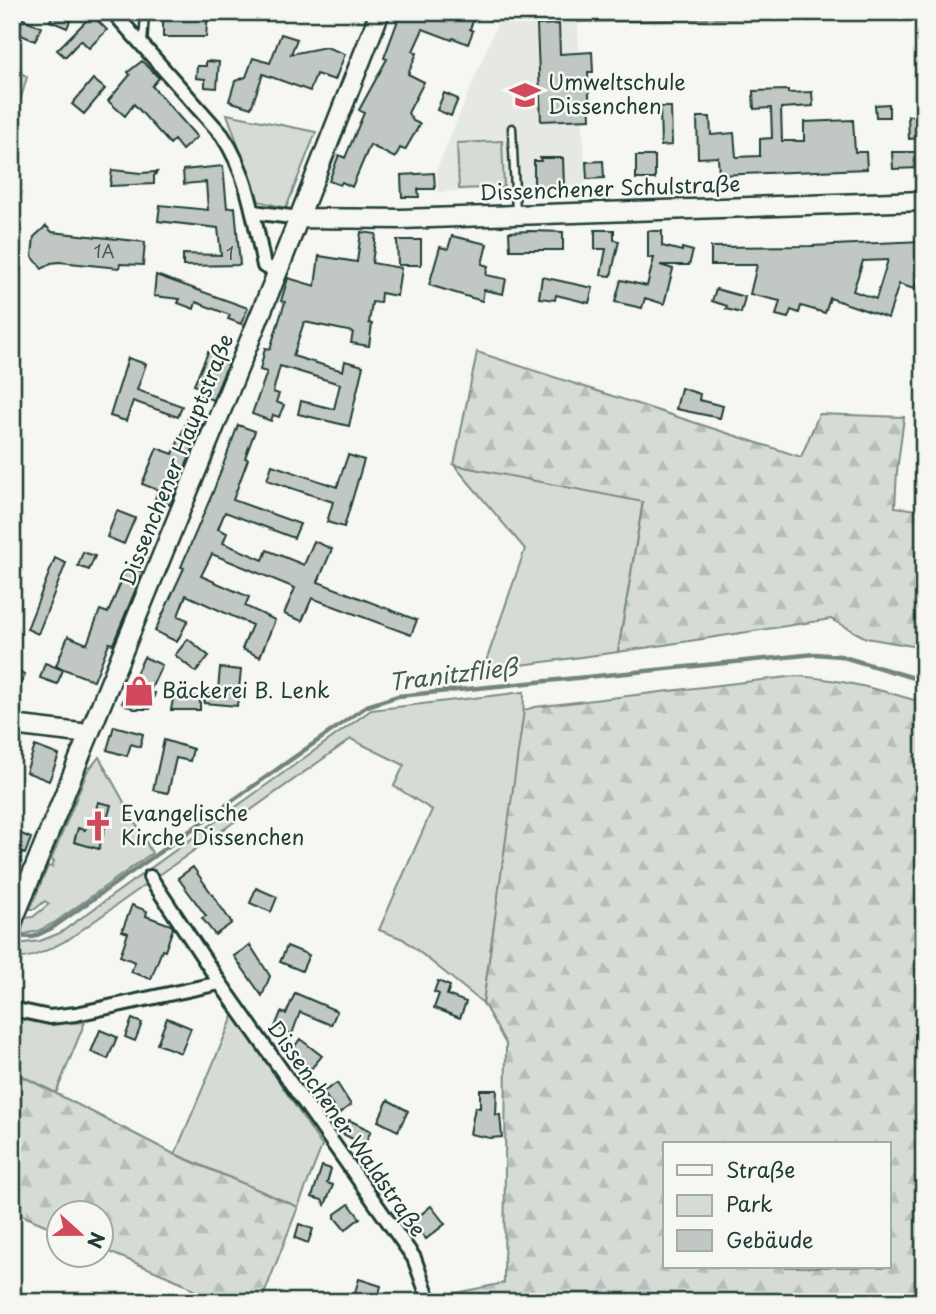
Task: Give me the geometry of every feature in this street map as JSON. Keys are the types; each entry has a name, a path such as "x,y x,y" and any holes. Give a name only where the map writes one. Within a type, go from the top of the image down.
{"main road":[{"name":"Dissenchener Hauptstraße","path":"12,923 278,271 380,12"},
{"name":"Dissenchener Schulstraße","path":"299,218 401,219 924,201"},
{"path":"12,725 89,734"}],"street":[{"path":"113,12 222,135 235,154 253,212 264,266 278,271"},
{"path":"253,212 299,218"},
{"name":"Dissenchener Waldstraße","path":"150,877 220,983 414,1258 430,1302"},
{"path":"12,1009 50,1017 76,1014 220,983"}],"lane":[{"path":"143,46 145,12"},
{"path":"512,128 516,215"}],"shaded area":[{"name":"Umweltschule Dissenchen","path":"502,12 577,12 586,186 438,192 437,169"}],"green space":[{"path":"583,12 924,12 924,14 578,22"},
{"path":"12,66 27,77 12,130"},
{"path":"227,114 316,132 286,208 258,201"},
{"path":"502,141 504,187 459,189 457,143"},
{"path":"477,352 801,457 819,414 904,417 895,507 924,511 924,648 866,638 831,619 618,652 643,502 454,465"},
{"path":"454,465 643,501 618,652 483,670 525,549"},
{"path":"796,676 861,686 924,703 924,1302 438,1302 437,1297 504,1283 506,1044 483,1003 524,710"},
{"path":"524,692 523,725 483,1003 403,939 379,930 432,810 394,786 404,765 351,739 69,939 35,955 12,959 17,944 40,941 60,933 371,710"},
{"path":"99,757 152,853 54,923 21,935 25,918 33,917 49,904 45,901 35,909 30,909 48,866 52,867 54,861 51,860 87,772"},
{"path":"234,1014 322,1146 298,1207 175,1154"},
{"path":"12,1017 51,1024 85,1022 56,1093 12,1071"},
{"path":"12,1071 174,1154 298,1207 261,1302 211,1302 181,1282 116,1255 116,1198 46,1198 46,1225 12,1211"}],"building":[{"path":"54,12 74,12 67,28 50,21"},
{"path":"163,12 208,12 206,37 163,37"},
{"path":"401,12 476,12 468,44 423,29 413,51 417,53 408,74 424,82 408,113 413,121 420,124 405,150 400,148 395,158 370,145 352,187 342,182 340,185 329,181 339,155 345,158 364,113 359,110 387,59 384,58"},
{"path":"92,15 107,30 89,48 81,40 65,57 57,50"},
{"path":"17,16 41,27 35,41 12,31"},
{"path":"559,24 560,54 592,52 593,72 588,72 590,119 541,121 537,25"},
{"path":"281,34 297,39 291,54 326,47 345,54 335,80 316,74 310,91 263,74 251,108 229,101 235,81 246,77 253,58 270,63"},
{"path":"142,61 159,78 152,86 197,137 182,150 174,140 170,144 134,104 125,116 108,101 130,75 128,72"},
{"path":"206,61 219,62 217,88 205,87 205,79 196,78 197,66 206,66"},
{"path":"93,79 105,89 84,114 72,104"},
{"path":"788,90 788,93 812,92 813,106 781,108 782,141 804,141 804,122 853,120 855,152 866,152 867,169 719,175 718,157 698,158 697,117 710,117 711,135 734,133 736,157 760,156 760,139 772,138 771,108 754,109 753,91"},
{"path":"444,93 458,99 451,116 437,110"},
{"path":"889,104 889,117 876,117 875,105"},
{"path":"660,107 671,107 672,145 661,146"},
{"path":"924,115 924,138 909,139 908,116"},
{"path":"892,152 919,152 919,168 893,169"},
{"path":"636,156 655,156 655,179 636,179"},
{"path":"540,158 563,158 564,187 541,188 541,185 534,185 534,161 541,161"},
{"path":"603,161 604,178 587,179 586,162"},
{"path":"223,166 227,208 235,207 240,265 183,266 183,254 221,255 218,228 158,221 160,205 208,210 206,182 184,184 183,170"},
{"path":"112,170 157,172 154,184 110,186"},
{"path":"434,173 435,189 418,189 419,197 402,197 401,175"},
{"path":"46,226 52,232 145,242 143,265 120,264 119,268 59,262 51,263 42,269 32,256 34,237"},
{"path":"595,230 614,230 614,240 619,241 611,276 601,275 606,249 595,249"},
{"path":"648,231 662,231 662,246 693,251 689,265 660,265 673,269 664,304 645,298 642,308 615,302 621,280 647,286 654,258 648,258"},
{"path":"361,232 376,234 372,263 401,268 397,296 381,293 380,303 372,302 369,346 351,343 353,332 304,322 293,356 343,371 345,361 363,366 349,426 298,414 301,401 334,409 340,384 280,366 273,392 279,394 276,402 284,405 279,417 273,415 271,421 252,414 267,372 260,370 265,348 270,349 285,302 281,301 288,278 315,286 319,256 357,262"},
{"path":"509,232 563,232 563,250 510,250"},
{"path":"452,236 487,244 482,264 488,266 486,275 506,279 503,294 484,290 482,301 429,285 440,247 448,249"},
{"path":"397,240 421,240 421,265 398,265"},
{"path":"922,241 923,263 914,289 899,284 888,318 830,298 825,313 801,306 799,313 791,310 788,318 776,315 780,301 750,294 757,265 711,265 711,247","holes":["888,260 876,299 853,291 863,261"]},
{"path":"156,275 248,308 241,324 228,319 230,315 196,302 194,309 178,303 180,299 154,296"},
{"path":"542,277 593,288 589,303 556,295 555,300 539,298"},
{"path":"716,289 745,297 741,313 712,301"},
{"path":"208,352 229,361 213,400 197,394 200,388 194,385"},
{"path":"128,358 146,364 137,390 182,406 178,417 133,401 126,421 110,416"},
{"path":"681,388 700,394 699,400 723,406 720,418 676,409"},
{"path":"188,418 203,424 170,505 155,499 158,490 142,484 157,448 173,454"},
{"path":"238,425 255,431 233,500 300,524 294,538 225,512 218,529 227,533 223,543 263,560 267,550 304,565 314,541 332,549 318,582 417,620 411,635 312,598 302,621 284,614 295,588 212,554 201,576 249,597 245,606 275,620 260,657 242,649 252,625 186,595 178,616 188,620 177,642 155,631 184,568 181,567"},
{"path":"348,455 364,460 344,527 327,522 333,502 267,480 272,465 337,487"},
{"path":"117,511 135,518 124,544 107,537"},
{"path":"83,552 95,556 89,570 78,566"},
{"path":"55,558 66,563 38,634 27,629"},
{"path":"128,565 143,572 113,644 109,643 94,681 56,666 68,636 87,644 100,610 108,613"},
{"path":"188,639 209,656 196,672 175,655"},
{"name":"Bäckerei B. Lenk","path":"144,657 162,665 149,693 155,693 150,709 134,709 122,703"},
{"path":"45,663 63,670 57,684 40,678"},
{"path":"220,668 241,670 237,706 204,703 205,694 224,695 218,690"},
{"path":"12,669 25,674 13,705 12,705"},
{"path":"174,694 200,697 200,710 171,710"},
{"path":"114,726 143,734 140,747 131,744 127,756 107,750"},
{"path":"164,740 193,749 190,761 176,758 168,793 153,790"},
{"path":"35,746 59,755 49,781 26,772"},
{"name":"Evangelische Kirche Dissenchen","path":"98,802 111,805 99,849 74,842 78,828 85,830 87,824 92,825"},
{"path":"12,830 31,838 25,854 12,849"},
{"path":"193,867 232,923 215,935 202,918 206,916 178,878"},
{"path":"256,888 277,897 271,912 250,903"},
{"path":"132,905 147,911 146,916 173,928 151,979 131,972 135,962 120,956 128,933 122,931"},
{"path":"250,945 270,976 262,996 234,956"},
{"path":"287,946 309,955 302,971 280,962"},
{"path":"438,981 450,986 447,995 466,1002 460,1018 434,1008 439,994 434,992"},
{"path":"295,993 337,1011 331,1025 300,1012 292,1034 275,1027 281,1012 286,1014"},
{"path":"167,1018 191,1028 181,1053 157,1044"},
{"path":"132,1019 142,1023 135,1041 125,1037"},
{"path":"100,1030 117,1037 108,1059 91,1052"},
{"path":"300,1039 322,1056 311,1069 290,1053"},
{"path":"337,1083 351,1105 338,1114 323,1092"},
{"path":"480,1090 497,1090 496,1115 500,1115 502,1137 490,1138 470,1134 475,1107 480,1108"},
{"path":"388,1100 408,1111 398,1131 378,1121"},
{"path":"349,1120 371,1131 364,1145 343,1134"},
{"path":"322,1166 331,1169 327,1183 333,1185 325,1205 322,1200 312,1197"},
{"path":"349,1204 360,1218 345,1230 335,1218 335,1214"},
{"path":"431,1206 445,1224 426,1239 412,1222"},
{"path":"299,1224 313,1229 308,1243 295,1238"},
{"path":"359,1279 381,1286 377,1302 352,1302"}],"waterway":[{"name":"Tranitzfließ","path":"12,936 33,937 52,928 367,706 398,696 815,654 840,656 924,681"}],"place":[{"name":"Umweltschule Dissenchen","path":"525,95"},
{"name":"Bäckerei B. Lenk","path":"139,691"},
{"name":"Evangelische Kirche Dissenchen","path":"98,826"}]}
